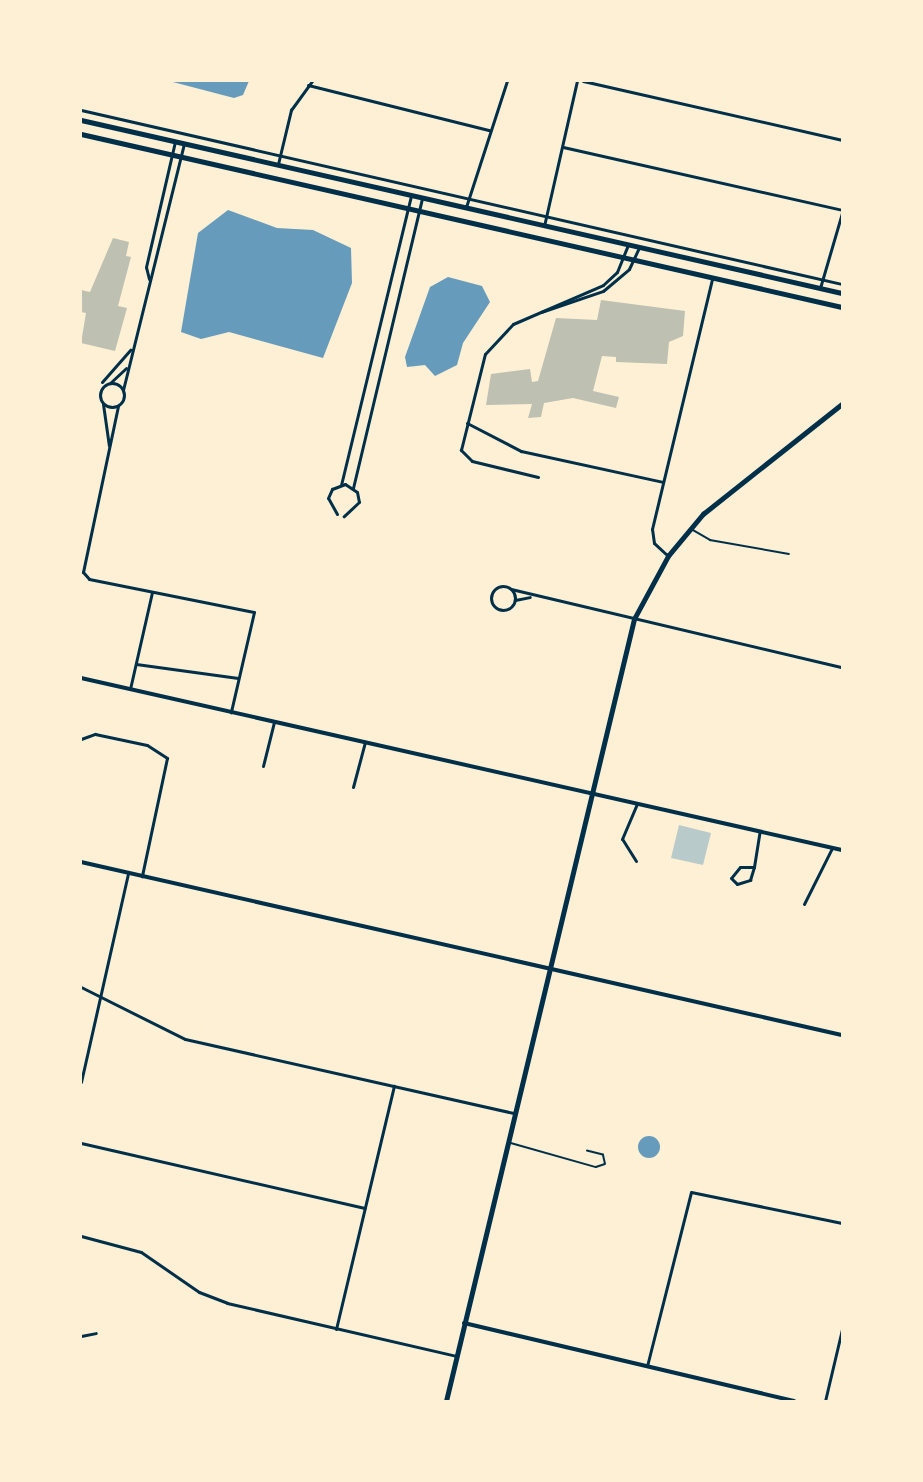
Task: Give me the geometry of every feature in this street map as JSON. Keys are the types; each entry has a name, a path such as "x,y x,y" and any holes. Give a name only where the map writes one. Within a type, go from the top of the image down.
{"main road":[{"path":"81,120 842,293"},
{"path":"81,134 842,307"},
{"path":"278,165 286,181"},
{"path":"541,239 544,226"},
{"path":"446,1401 590,792 634,619 668,556 689,528 732,488 842,404"}],"street":[{"path":"278,165 291,110 312,81"},
{"path":"466,208 489,130 507,81"},
{"path":"544,226 577,81"},
{"path":"583,81 842,140"},
{"path":"308,85 489,130"},
{"path":"81,110 842,284"},
{"path":"149,279 146,267 175,141"},
{"path":"184,143 126,368 123,390 82,565 89,579 254,612 231,712"},
{"path":"562,147 842,212 820,288"},
{"path":"337,514 328,498 340,485 411,195"},
{"path":"344,516 359,502 353,488 422,198"},
{"path":"538,477 468,460 461,450 492,343 513,324 603,285 624,258 628,245"},
{"path":"541,312 598,295 635,261 639,248"},
{"path":"668,556 652,534 712,279"},
{"path":"102,382 131,349"},
{"path":"109,446 100,392 126,368"},
{"path":"110,383 123,390"},
{"path":"103,404 118,406"},
{"path":"467,423 521,451 663,482"},
{"path":"340,485 353,488"},
{"path":"532,596 515,600 505,610 493,603 496,589 511,589 532,596 842,667"},
{"path":"511,589 515,600"},
{"path":"130,689 152,592"},
{"path":"136,664 239,678"},
{"path":"81,678 842,850"},
{"path":"263,766 274,722"},
{"path":"81,739 87,734 151,746 166,755 142,876"},
{"path":"353,787 365,742"},
{"path":"636,861 622,838 637,803"},
{"path":"754,867 740,867 731,878 747,882 754,867 760,831"},
{"path":"804,904 832,848"},
{"path":"81,862 842,1035"},
{"path":"81,1082 128,873"},
{"path":"81,987 100,999 185,1039 514,1113"},
{"path":"336,1329 393,1086"},
{"path":"81,1143 365,1208"},
{"path":"647,1366 691,1192 842,1223"},
{"path":"81,1236 141,1252 216,1300 456,1356"},
{"path":"464,1323 794,1401"},
{"path":"825,1401 842,1329"},
{"path":"81,1336 96,1333"}],"lane":[{"path":"689,528 710,540 789,554"},
{"path":"507,1143 524,1143 550,1156 605,1164 603,1155 587,1151"}],"shaded area":[{"path":"679,825 711,833 703,865 671,858"}],"water":[{"path":"169,81 249,81 243,95 234,98"},
{"path":"228,210 277,228 313,230 351,248 352,283 323,358 229,332 201,339 181,332 198,233"},
{"path":"448,277 482,286 490,302 463,343 457,365 435,376 425,365 407,367 405,357 430,287"},
{"path":"649,1136 657,1139 660,1147 657,1155 649,1158 641,1155 638,1147 641,1139"}],"building":[{"path":"113,238 129,242 126,256 131,257 118,306 127,308 115,351 81,343 86,313 81,312 81,290 90,292"},
{"path":"601,300 685,311 683,336 669,342 667,364 616,362 616,357 602,356 593,391 619,397 616,408 573,398 544,403 541,417 528,418 532,404 486,405 491,374 530,369 532,382 538,381 556,318 597,320"}]}
